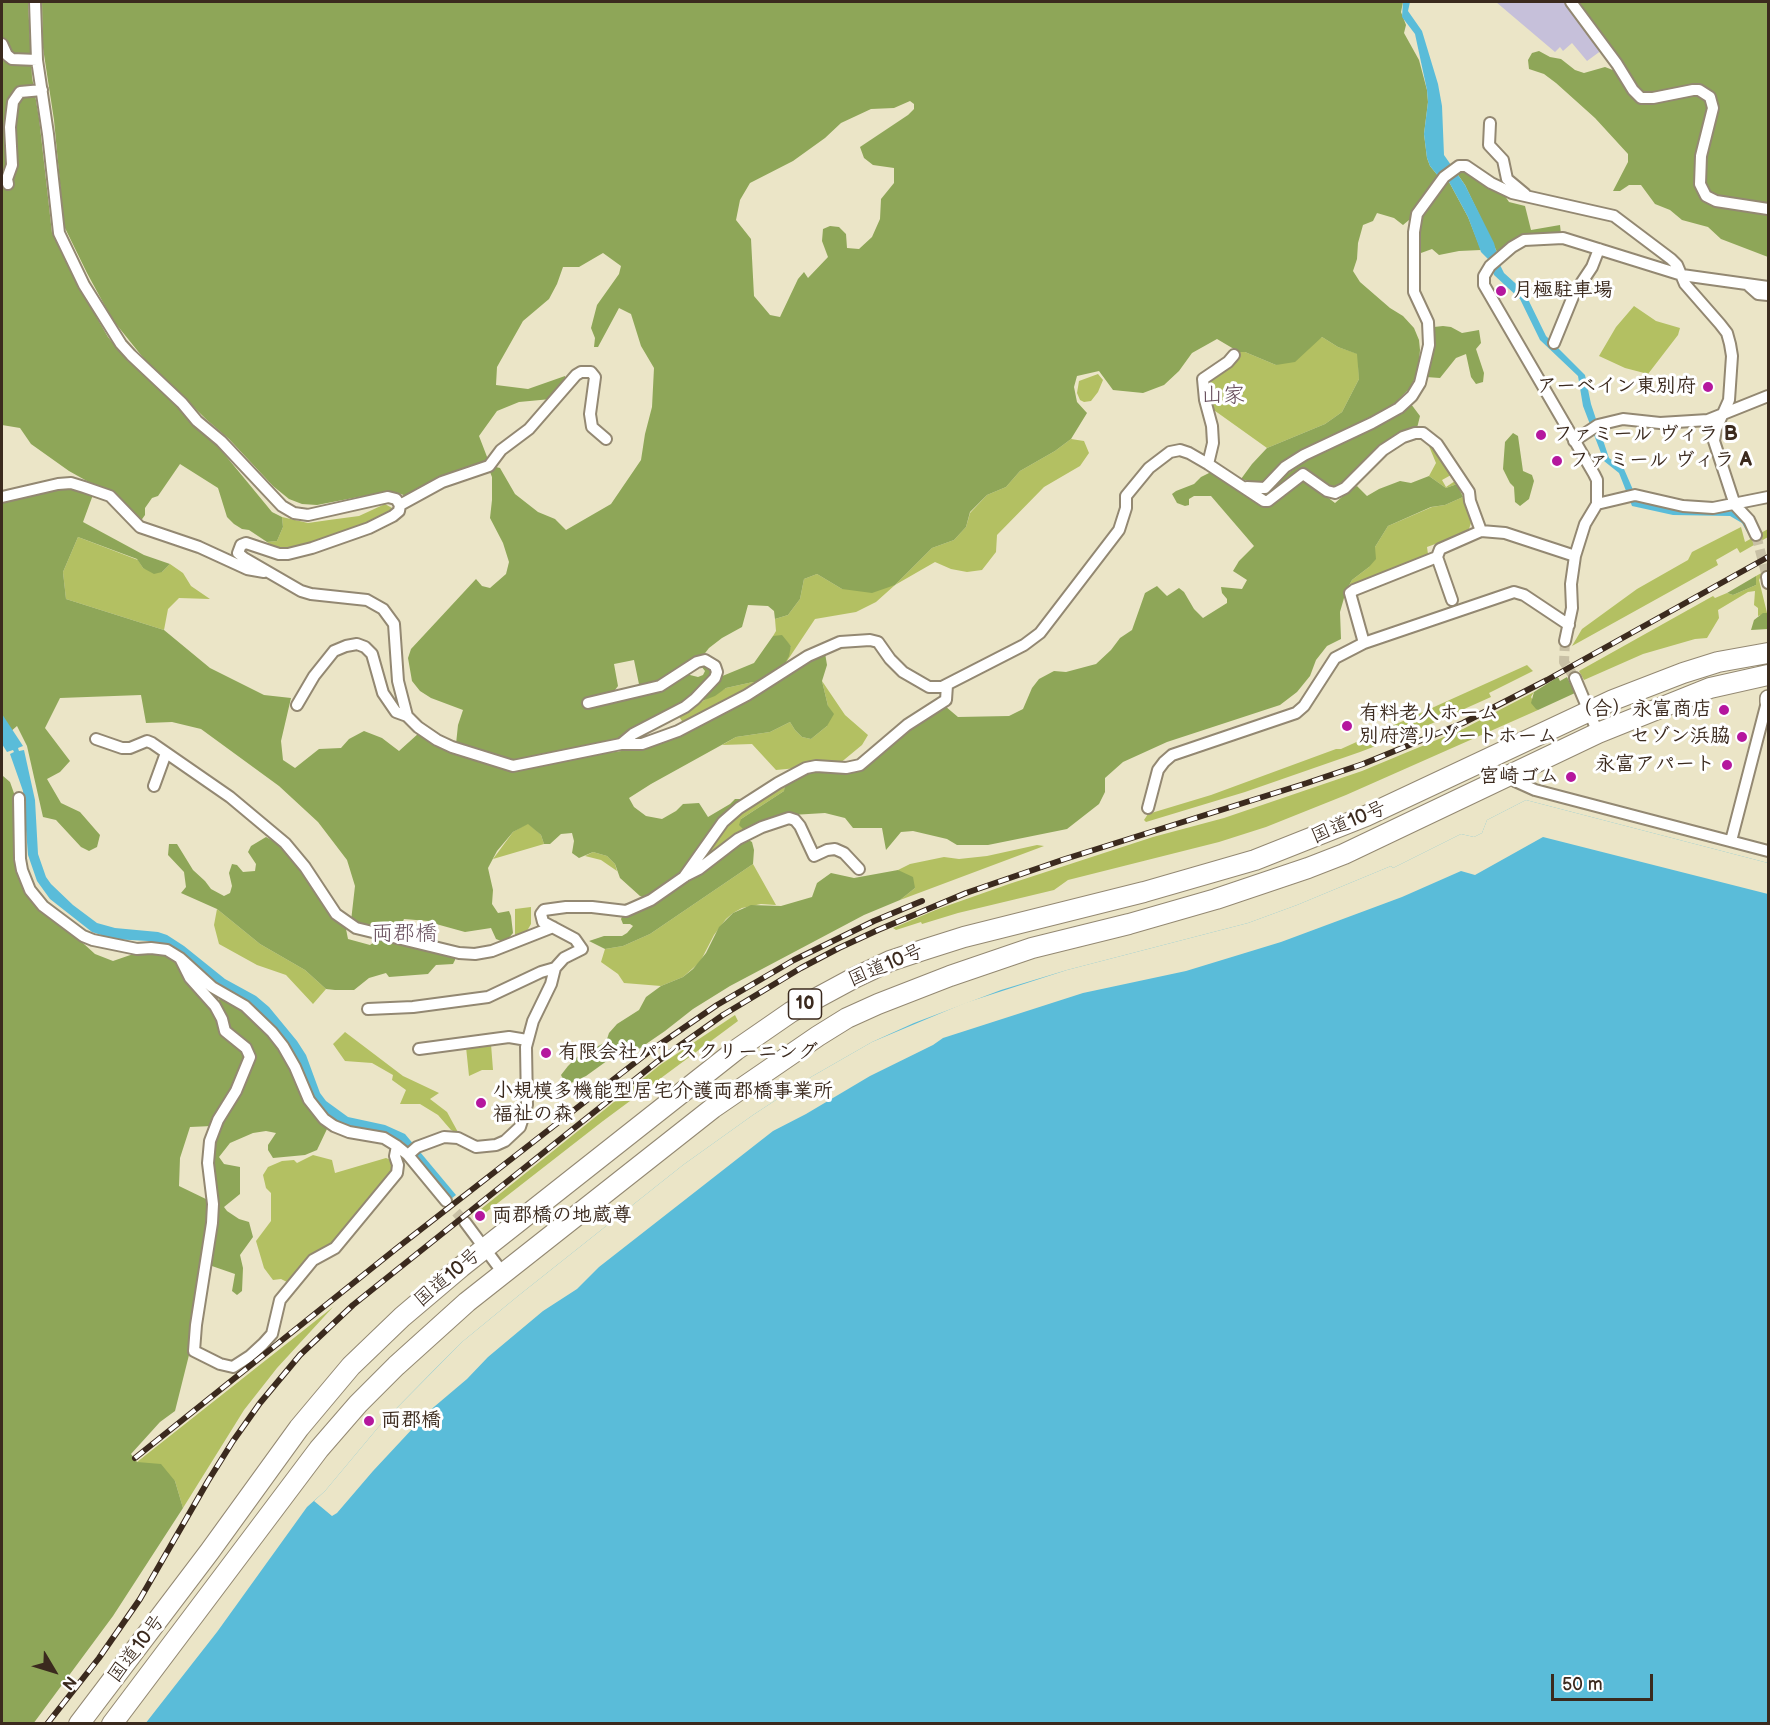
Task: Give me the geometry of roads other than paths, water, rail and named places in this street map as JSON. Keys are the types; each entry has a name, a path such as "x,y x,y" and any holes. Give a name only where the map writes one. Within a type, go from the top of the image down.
{"highway":[{"name":"国道10号","path":"80,1724 299,1428 351,1366 402,1317 485,1248 736,1050 791,1012 890,961 964,937 1144,892 1255,860 1366,816 1589,710 1683,673 1768,653"},
{"name":"国道10号","path":"112,1724 281,1497 357,1404 422,1342 503,1274 713,1108 758,1075 847,1018 910,990 1043,945 1129,924 1216,899 1308,868 1344,854 1598,733 1710,688 1768,675"}],"street":[{"path":"35,2 37,60 59,233 84,285 121,344 182,403 197,421 221,441 276,501 288,510 308,515 388,498 396,499 400,505 399,511 393,516 369,528 296,552 279,554 246,543 241,545 238,553 269,573 311,594 367,600 383,609 394,624 398,681 407,716"},
{"path":"1571,2 1641,98 1693,90 1699,90 1710,97 1713,108 1701,156 1700,184 1706,196 1716,201 1768,208"},
{"path":"2,44 7,55 12,59 37,60"},
{"path":"8,184 7,179 12,165 10,127 13,102 20,92 42,90"},
{"path":"1490,123 1490,145 1503,160 1507,179 1530,198"},
{"path":"1243,486 1265,488 1285,467 1304,455 1372,423 1399,408 1412,396 1420,383 1429,345 1428,322 1414,292 1414,232 1417,214 1444,177 1459,166 1466,166 1503,189 1530,198 1602,211 1614,216 1671,259 1685,284 1727,333 1732,356 1729,400 1720,417 1714,441 1735,505 1749,520 1756,535"},
{"path":"1565,641 1572,608 1571,584 1575,556 1585,524 1597,504 1597,480 1484,285 1484,276 1490,266 1500,257 1524,240 1563,238 1682,275 1768,288"},
{"path":"1554,343 1574,294 1588,274 1599,249"},
{"path":"1749,286 1758,294 1768,295"},
{"path":"1208,464 1212,426 1205,400 1203,379 1223,366 1234,355"},
{"path":"400,505 442,482 489,466 501,450 529,429 581,372 591,372 595,377 590,414 592,427 606,439"},
{"path":"1574,441 1595,427 1623,419 1660,423 1708,420 1768,396"},
{"path":"297,705 314,676 334,651 357,644 365,647 372,654 383,693 396,712 407,716 437,740 513,766 621,744 642,744 678,731 747,695 808,656 840,642 870,640 878,642 890,659 912,677 936,688 947,685 1024,645 1040,633 1119,530 1126,508 1126,496 1149,468 1170,452 1180,450 1208,464 1243,486 1260,500 1268,501 1303,474 1335,493 1345,488 1383,450 1403,437 1423,433 1437,444 1469,492 1480,531"},
{"path":"2,497 58,484 71,483 84,486 110,496 140,527 199,547 247,569 269,573"},
{"path":"1597,504 1632,495 1683,506 1713,507 1735,505 1768,497"},
{"path":"1452,600 1437,557 1440,549 1480,531 1505,533 1575,556"},
{"path":"1365,643 1350,593 1437,557"},
{"path":"1148,808 1158,771 1164,762 1172,756 1296,713 1304,706 1335,658 1365,643 1514,592 1524,595 1569,625"},
{"path":"588,703 660,686 697,662 705,660 715,666 716,678 695,699 685,707 633,734 621,744"},
{"path":"1575,678 1598,733"},
{"path":"684,877 723,822 739,808 806,768 816,766 846,768 860,765 907,725 946,700 947,685"},
{"path":"1731,841 1768,701"},
{"path":"96,739 122,748 130,748 147,741 230,797 274,833 305,867 336,914 356,928 459,953 475,954 492,951 554,927"},
{"path":"154,786 166,753"},
{"path":"1510,774 1515,781 1525,787 1768,851"},
{"path":"19,798 22,870 30,890 43,906 83,936 121,946 167,950 180,958 212,987 245,1006 272,1032 295,1067 309,1100 324,1119 350,1132 384,1138 412,1152 446,1201"},
{"path":"412,1152 435,1140 451,1137 476,1147 486,1147 505,1141 520,1127 527,1105 527,1040 533,1021 551,984 555,968 564,958 582,949 575,939 543,922 541,914 544,910 592,907 626,911 651,900 699,869 738,839 762,827 789,818 795,820 800,826 814,856 835,849 844,853 859,869"},
{"path":"180,958 190,978 214,1006 222,1019 225,1031 246,1048 250,1057 236,1091 218,1120 210,1141 208,1163 213,1204 212,1223 194,1351 220,1364 233,1367 264,1344 272,1334 280,1300 313,1260 335,1248 397,1173 397,1146"},
{"path":"368,1009 412,1007 488,997 541,972 555,968"},
{"path":"419,1049 509,1037 527,1040"},
{"path":"465,1222 503,1274"}],"water":[{"path":"1403,2 1410,2 1408,11 1422,31 1438,84 1442,106 1444,155 1465,185 1494,243 1504,273 1524,291 1546,336 1585,375 1591,404 1609,458 1624,469 1637,499 1722,512 1733,511 1741,515 1755,535 1750,537 1742,523 1730,516 1673,515 1632,506 1619,473 1604,461 1583,406 1578,376 1540,340 1520,299 1494,275 1488,259 1481,252 1468,217 1448,180 1439,177 1430,166 1424,134 1428,102 1427,90 1415,34 1402,17"},
{"path":"2,714 23,746 18,748 19,751 24,750 35,800 38,854 46,877 51,884 97,923 115,928 167,935 225,979 256,996 269,1007 297,1041 306,1055 320,1093 326,1101 348,1117 385,1125 405,1134 456,1195 451,1199 403,1142 389,1135 344,1126 318,1107 275,1029 154,944 148,941 113,939 92,932 50,899 37,881 28,855 23,791 10,754 14,752 13,750 7,752 2,744"},
{"path":"1526,800 1768,863 1768,1723 145,1724 217,1632 307,1507 325,1491 381,1424 434,1370 462,1342 518,1296 683,1165 753,1115 811,1077 872,1042 914,1023 1001,990 1067,970 1248,923 1391,866 1393,868 1461,834 1474,837 1482,833 1487,820"}],"tunnel":[{"path":"1756,535 1767,577"},
{"path":"1565,641 1564,662 1575,678"},
{"path":"446,1201 465,1222"}],"railway":[{"path":"47,1724 99,1658 140,1599 233,1441 260,1403 300,1355 353,1305 658,1061 723,1015 839,948 966,893 1363,764 1463,723 1547,680 1768,557"},
{"path":"135,1458 397,1248 650,1051 717,1005 794,960 874,921 922,901"}],"place":[{"name":"月極駐車場","path":"1501,291"},
{"name":"アーベイン東別府","path":"1708,387"},
{"name":"ファミール ヴィラ B","path":"1541,435"},
{"name":"ファミール ヴィラ A","path":"1557,461"},
{"name":"（合）永富商店","path":"1724,710"},
{"name":"有料老人ホーム 別府湾リゾートホーム","path":"1347,726"},
{"name":"セゾン浜脇","path":"1742,737"},
{"name":"永富アパート","path":"1727,765"},
{"name":"宮崎ゴム","path":"1571,777"},
{"name":"有限会社パレスクリーニング","path":"546,1053"},
{"name":"小規模多機能型居宅介護両郡橋事業所 福祉の森","path":"481,1103"},
{"name":"両郡橋の地蔵尊","path":"480,1216"},
{"name":"両郡橋","path":"369,1421"}],"district":[{"name":"山家","path":"1223,396"},
{"name":"両郡橋","path":"404,934"}]}
